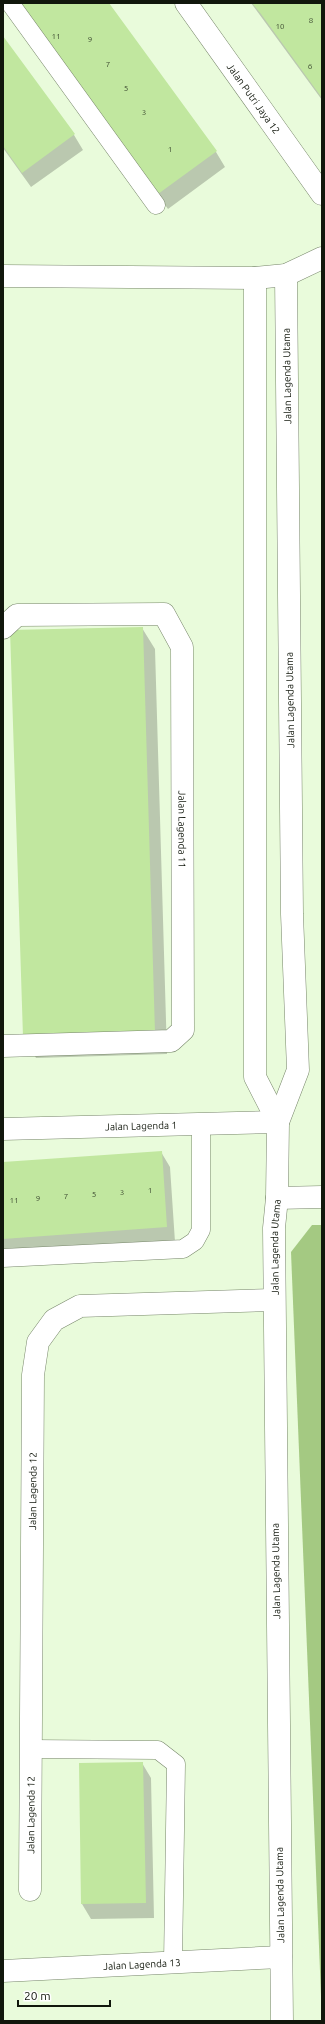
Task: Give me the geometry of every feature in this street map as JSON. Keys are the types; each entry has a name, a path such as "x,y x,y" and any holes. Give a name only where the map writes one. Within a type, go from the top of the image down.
{"street":[{"name":"Jalan Putri Jaya 12","path":"186,3 322,194"},
{"path":"3,276 255,278 286,275 322,258"},
{"name":"Jalan Lagenda Utama","path":"282,2021 273,1300 274,1228 277,1198 278,1122 298,1070 292,914 286,275"},
{"name":"Jalan Lagenda Utama","path":"255,278 255,1077 278,1122"},
{"name":"Jalan Lagenda 11","path":"3,628 17,615 164,614 182,647 183,1022 183,1030 171,1041 3,1046"},
{"name":"Jalan Lagenda 1","path":"3,1130 278,1122"},
{"path":"277,1198 322,1197"},
{"name":"Jalan Lagenda 12","path":"30,1890 33,1375 38,1342 54,1320 80,1306 273,1300"},
{"name":"Jalan Lagenda 13","path":"3,1971 281,1957"}],"lane":[{"path":"10,3 156,205"},
{"path":"3,1258 183,1248 195,1241 201,1230 201,1124"},
{"path":"31,1749 158,1750 176,1764 173,1963"}],"green space":[{"path":"312,1225 322,1225 322,2021 291,1252"}],"building":[{"path":"19,3 109,3 217,151 158,194"},
{"path":"252,3 322,3 322,98 261,14"},
{"path":"3,36 75,134 22,173 3,146"},
{"path":"143,627 155,1033 23,1037 10,630"},
{"path":"162,1151 167,1227 3,1239 3,1162"},
{"path":"143,1762 146,1903 81,1904 79,1763"}]}
